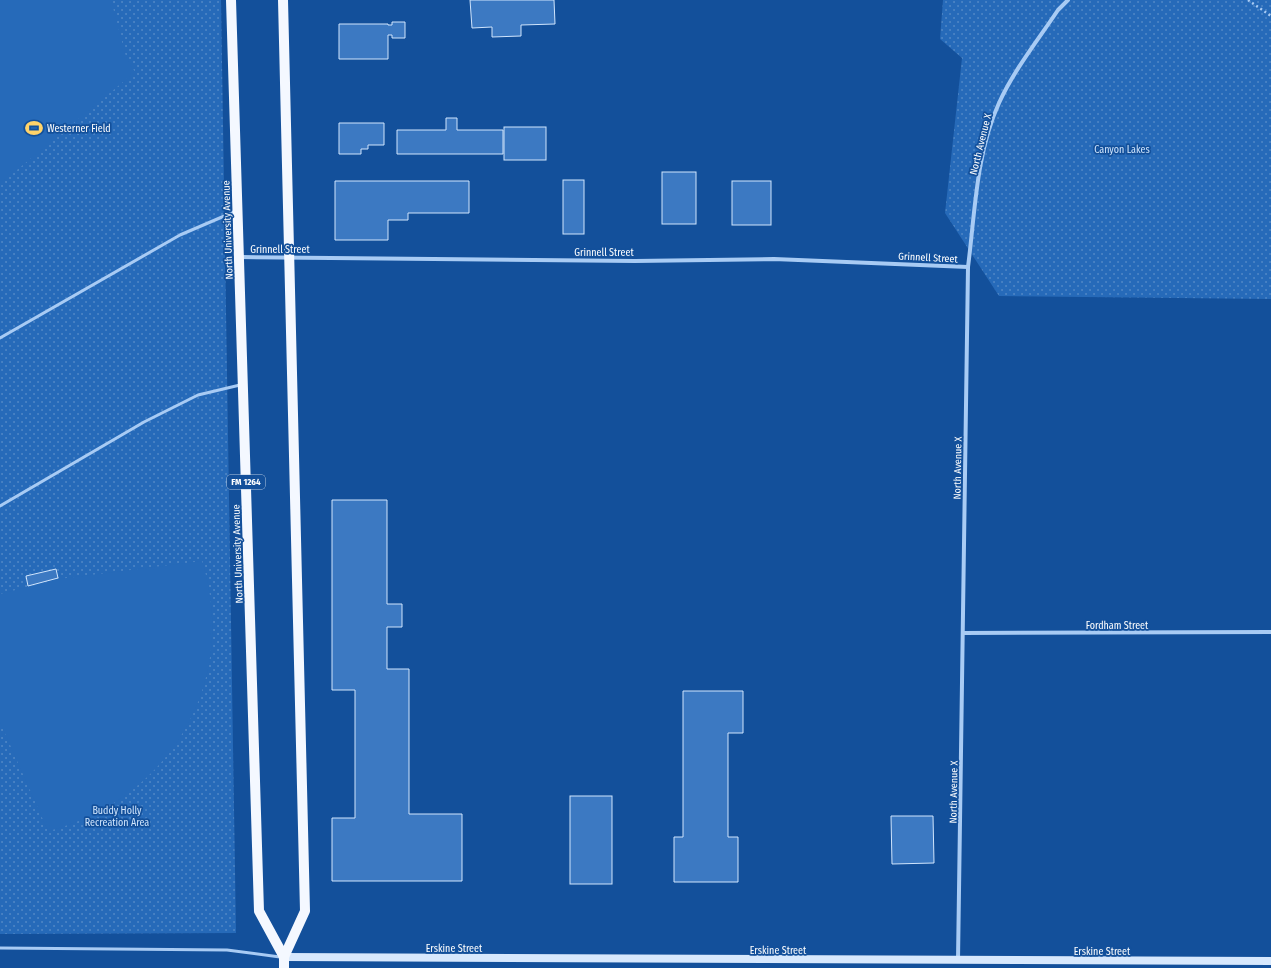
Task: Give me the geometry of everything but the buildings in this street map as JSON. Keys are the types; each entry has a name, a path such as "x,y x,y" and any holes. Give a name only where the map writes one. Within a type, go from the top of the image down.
{"main road":[{"name":"North University Avenue","path":"231,0 239,210 259,911 284,957"},
{"name":"North University Avenue","path":"282,0 290,257 304,911 284,957 284,968"},
{"name":"Erskine Street","path":"284,957 1271,961"}],"street":[{"name":"North Avenue X","path":"958,960 968,267 980,172 992,121 1009,84 1058,10 1068,0"},
{"name":"Grinnell Street","path":"240,257 635,261 774,259 968,267"},
{"name":"Fordham Street","path":"963,634 1271,632"}],"lane":[{"path":"0,338 180,235 239,210"},
{"path":"0,506 144,422 198,395 244,385"},
{"path":"0,948 226,950 284,957"}],"path":[{"path":"1248,0 1271,16"}],"green space":[{"name":"Buddy Holly Recreation Area","path":"0,0 221,0 236,933 0,934"},
{"name":"Westerner Field","path":"0,0 111,0 126,57 135,72 0,184"},
{"name":"Canyon Lakes","path":"943,0 1271,0 1271,299 999,296 945,213 962,58 940,39"},
{"path":"202,561 211,606 211,650 202,691 185,730 160,764 128,793 91,815 48,831 0,722 0,594 59,579"}],"place":[{"name":"Westerner Field","path":"34,128"}]}
